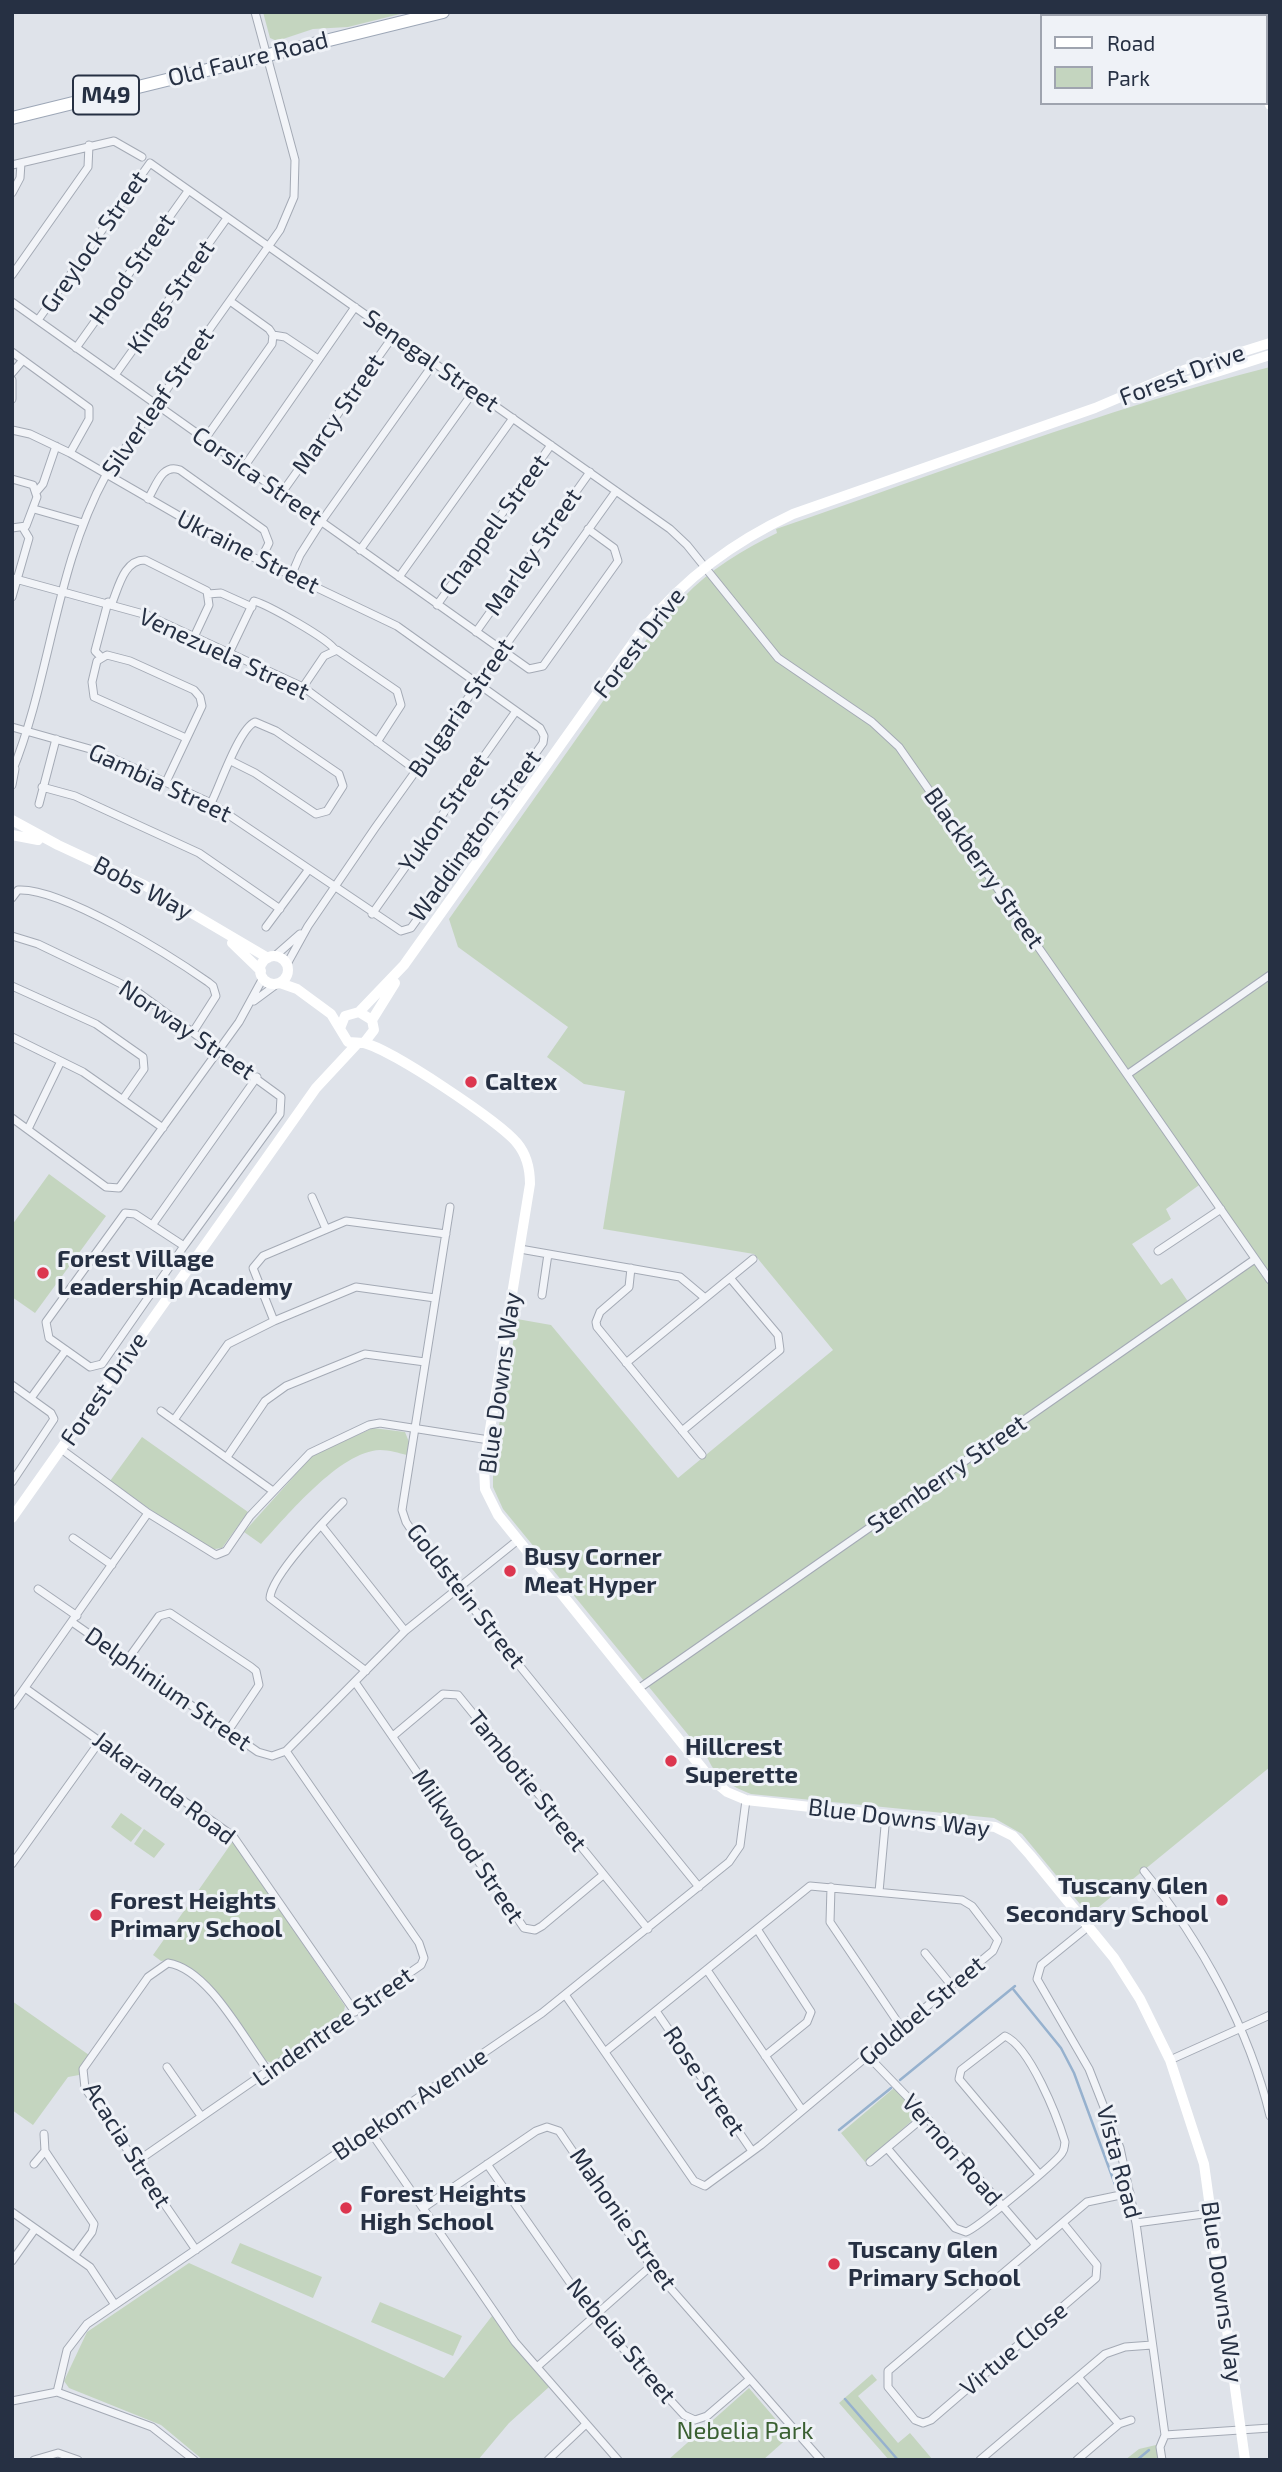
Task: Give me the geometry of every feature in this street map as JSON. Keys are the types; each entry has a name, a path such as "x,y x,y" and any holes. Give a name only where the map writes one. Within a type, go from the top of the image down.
{"main road":[{"name":"Old Faure Road","path":"12,118 443,12"}],"street":[{"name":"Silverleaf Street","path":"12,785 62,591 83,523 106,475 288,215 296,176 294,152 255,12"},
{"path":"12,193 20,178 16,164 114,141 142,158"},
{"path":"12,275 88,167 89,145"},
{"name":"Senegal Street","path":"150,163 670,529 687,545 703,568"},
{"name":"Greylock Street","path":"38,320 150,163"},
{"name":"Hood Street","path":"76,348 188,191"},
{"name":"Kings Street","path":"115,375 227,218"},
{"path":"230,300 269,329 273,335 289,340 318,359"},
{"name":"Corsica Street","path":"12,302 529,670 541,668 618,561 617,552 589,529"},
{"path":"244,467 355,307"},
{"path":"205,439 272,344 273,335"},
{"name":"Marcy Street","path":"282,494 394,335"},
{"name":"Forest Drive","path":"1095,408 1184,370 1270,342"},
{"path":"12,352 89,408 89,419 70,453"},
{"name":"Forest Drive","path":"357,1012 372,1002 404,965 643,629 675,593 703,568 753,534 793,514 1095,408 1270,355"},
{"path":"12,373 23,359"},
{"path":"291,576 300,555 321,522 434,363"},
{"path":"12,380 15,387 12,399"},
{"path":"360,550 474,391"},
{"path":"399,577 513,418"},
{"name":"Ukraine Street","path":"12,430 70,453 260,561 397,626 479,684"},
{"name":"Chappell Street","path":"438,605 551,445"},
{"path":"12,528 23,528 30,521 37,491 43,484 56,446"},
{"path":"148,499 165,471 174,468 180,470 264,530 269,543 260,561"},
{"name":"Marley Street","path":"476,632 590,472"},
{"path":"12,480 33,485 37,491"},
{"name":"Bulgaria Street","path":"288,967 308,926 334,888 615,491"},
{"path":"34,509 83,523"},
{"path":"12,597 15,578 29,538 23,528"},
{"path":"166,782 201,706 197,693 130,661 116,656 101,657 95,651 110,602 131,564 141,560 203,588 208,594 209,605 194,637"},
{"name":"Blackberry Street","path":"703,568 778,658 893,740 1270,1280"},
{"name":"Venezuela Street","path":"15,578 110,602 303,687 417,771"},
{"path":"208,594 221,593 252,607"},
{"path":"231,649 254,601 291,618 301,627 330,641 335,650 400,695 401,705 377,742"},
{"path":"303,687 324,656 335,650"},
{"path":"101,657 92,682 94,697 186,738"},
{"name":"Waddington Street","path":"401,931 411,928 543,743 542,730 479,684"},
{"name":"Yukon Street","path":"372,914 516,711"},
{"path":"211,803 230,761 247,726 260,722 339,774 343,786 327,811 316,814 256,773 230,761"},
{"name":"Gambia Street","path":"12,727 97,751 211,803 372,914 401,931"},
{"path":"39,804 56,739"},
{"path":"42,787 75,796 199,853 280,909"},
{"name":"Bobs Way","path":"12,820 58,845 144,885 288,967"},
{"name":"Bobs Way","path":"12,835 58,845"},
{"path":"266,927 309,869"},
{"path":"12,898 18,890 26,889 54,898 151,944 208,982 213,986 216,996 193,1032"},
{"name":"Bulgaria Street","path":"271,957 308,926"},
{"name":"Bobs Way","path":"227,934 262,975"},
{"name":"Norway Street","path":"12,936 38,944 127,986 257,1077 281,1097 283,1106 279,1114 184,1246"},
{"path":"12,1118 106,1187 119,1188 249,1007 271,957"},
{"name":"Forest Drive","path":"373,1023 404,965"},
{"path":"249,1007 278,983 288,967 300,983 336,1008 357,1012 373,1023 373,1034 360,1044 342,1031 331,1014 296,989 278,983 262,975"},
{"path":"1128,1074 1270,975"},
{"path":"12,986 96,1024 142,1057 144,1069 123,1099"},
{"path":"342,1031 345,1017 357,1012"},
{"name":"Blue Downs Way","path":"373,1023 385,1043 409,1064"},
{"name":"Forest Drive","path":"12,1518 316,1088 338,1051 342,1031"},
{"path":"12,1037 61,1061 123,1099 163,1128"},
{"name":"Forest Drive","path":"316,1088 360,1044"},
{"name":"Blue Downs Way","path":"360,1044 382,1048 409,1064 508,1135 521,1149 529,1168 530,1184 484,1466 485,1489 492,1507 710,1778 727,1792 746,1800 1004,1830 1030,1855 1089,1926 1140,1999 1170,2060 1204,2164 1245,2460"},
{"path":"28,1129 61,1061"},
{"path":"153,1224 257,1077"},
{"path":"312,1197 326,1229"},
{"name":"Goldstein Street","path":"450,1207 414,1429 403,1517 458,1590 699,1887"},
{"path":"1158,1251 1221,1209"},
{"path":"130,1213 153,1224 184,1246 102,1364 90,1367 49,1338 45,1328 48,1317 120,1217 130,1213"},
{"path":"274,1321 253,1265 263,1256 342,1222 359,1220 446,1234"},
{"path":"520,1249 680,1277 705,1298"},
{"path":"542,1295 548,1254"},
{"path":"626,1363 753,1259"},
{"name":"Stemberry Street","path":"638,1689 1255,1259"},
{"path":"631,1268 629,1287 600,1312 596,1322 702,1455"},
{"path":"682,1431 780,1350 778,1335 730,1278"},
{"path":"174,1420 230,1342 274,1321 356,1287 435,1298"},
{"path":"31,1398 66,1350"},
{"path":"227,1457 265,1401 286,1386 365,1354 425,1362"},
{"path":"12,1385 51,1413 54,1419 12,1482"},
{"path":"161,1411 273,1491"},
{"path":"61,1449 148,1513 216,1555 226,1551 250,1516 322,1445 373,1424 489,1440"},
{"path":"343,1502 321,1525 274,1585 270,1598 366,1671"},
{"path":"12,1706 148,1513"},
{"path":"321,1525 405,1631"},
{"path":"74,1538 112,1565"},
{"name":"Delphinium Street","path":"38,1589 74,1619 228,1731 262,1754 272,1756 286,1751 405,1631 519,1540"},
{"path":"128,1659 159,1616 170,1613 251,1667 256,1671 259,1685 228,1731"},
{"name":"Milkwood Street","path":"355,1682 524,1928 535,1930 542,1926 603,1875"},
{"name":"Jakaranda Road","path":"25,1688 237,1841 355,2012"},
{"name":"Tambotie Street","path":"393,1736 443,1694 458,1695 648,1929"},
{"path":"12,1864 100,1741"},
{"name":"Lindentree Street","path":"135,2162 415,1972 421,1965 422,1952 286,1751"},
{"name":"Bloekom Avenue","path":"57,2392 62,2365 76,2336 115,2305 566,1996 699,1887 738,1850 746,1800"},
{"path":"879,1892 886,1815"},
{"path":"1144,1871 1190,1935 1239,2029 1270,2116"},
{"path":"831,1887 830,1922 901,2027"},
{"name":"Goldbel Street","path":"566,1996 696,2183 702,2186 711,2184 952,1986 995,1949 998,1940 972,1906 962,1900 831,1887 807,1888 606,2051"},
{"name":"Vista Road","path":"1089,1926 1041,1965 1037,1979 1098,2087 1115,2133 1136,2224 1165,2435 1160,2447 1162,2460"},
{"path":"757,1929 811,2012 807,2022 765,2056"},
{"path":"925,1952 952,1986"},
{"name":"Acacia Street","path":"195,2250 85,2088 83,2069 148,1977 162,1964 177,1965 210,1990 269,2072"},
{"path":"706,1970 802,2110"},
{"name":"Rose Street","path":"656,2011 752,2151"},
{"path":"1170,2060 1270,2015"},
{"path":"887,2148 960,2231 972,2230 1039,2174 1062,2153 1064,2139 1028,2062 1010,2038 1002,2036 961,2070 959,2079 1039,2174"},
{"name":"Vernon Road","path":"867,2055 925,2116 1036,2245"},
{"path":"167,2067 201,2116"},
{"path":"870,2162 925,2116"},
{"name":"Mahonie Street","path":"423,2208 541,2129 559,2131 651,2266 821,2460"},
{"path":"370,2131 507,2332 618,2460"},
{"path":"44,2134 45,2151 94,2224 92,2232 75,2255"},
{"path":"34,2164 45,2151"},
{"name":"Nebelia Street","path":"487,2164 594,2317 688,2418 695,2420 707,2416 750,2379"},
{"path":"1036,2245 1090,2200 1130,2193"},
{"path":"12,2212 75,2255 97,2276 115,2305"},
{"path":"1136,2224 1211,2213"},
{"name":"Virtue Close","path":"1036,2245 888,2371 888,2387 915,2420 928,2421 1094,2281 1098,2275 1097,2265 1063,2223"},
{"path":"12,2261 35,2229"},
{"path":"537,2367 651,2266"},
{"path":"980,2460 1078,2377 1116,2349 1152,2345"},
{"path":"1078,2377 1119,2424"},
{"path":"12,2401 57,2392 152,2427 194,2460"},
{"path":"1077,2460 1119,2424 1131,2420"},
{"path":"548,2460 586,2424"},
{"path":"1165,2435 1270,2428"},
{"path":"34,2460 58,2453 78,2460"}],"green space":[{"path":"263,12 408,12 348,27 313,29 277,41 270,38"},
{"path":"1270,367 1270,1767 1089,1915 1022,1834 994,1818 751,1794 725,1781 503,1509 493,1487 493,1461 517,1319 551,1325 678,1478 833,1350 754,1254 603,1229 625,1091 584,1084 547,1057 568,1027 458,947 449,919 654,629 715,569 777,533 776,529 1021,443 1207,384","holes":["1202,1183 1254,1259 1189,1303 1172,1278 1161,1285 1132,1244 1171,1219 1166,1209"]},
{"path":"49,1174 106,1216 35,1313 12,1297 12,1225"},
{"path":"373,1428 405,1432 409,1442 407,1455 383,1450 364,1453 348,1461 315,1487 261,1544 244,1532 313,1455"},
{"path":"142,1437 248,1512 222,1548 208,1550 110,1481"},
{"path":"121,1813 142,1828 131,1842 111,1827"},
{"path":"144,1829 165,1844 154,1858 134,1844"},
{"path":"233,1841 345,2006 343,2015 272,2063 264,2060 223,2002 170,1960 161,1961 153,1955"},
{"path":"12,2001 89,2055 79,2075 68,2077 33,2125 12,2110"},
{"path":"894,2088 913,2107 915,2118 865,2162 841,2133"},
{"path":"240,2243 322,2277 313,2298 231,2263"},
{"path":"189,2263 444,2378 492,2316 549,2387 509,2423 478,2460 203,2460 161,2425 69,2388 64,2381 87,2332"},
{"path":"380,2302 462,2336 453,2356 371,2322"},
{"path":"872,2374 877,2380 858,2396 898,2443 910,2433 933,2460 889,2460 839,2403"},
{"name":"Nebelia Park","path":"749,2388 790,2436 763,2460 668,2460"},
{"path":"1156,2445 1158,2460 1125,2460 1139,2449"}],"waterway":[{"path":"900,2080 1015,1986"},
{"path":"1013,1989 1061,2048 1074,2073 1116,2187"},
{"path":"839,2130 891,2088"},
{"path":"845,2399 898,2460"},
{"path":"1137,2460 1149,2450"}],"place":[{"name":"Caltex","path":"471,1082"},
{"name":"Forest Village Leadership Academy","path":"43,1273"},
{"name":"Busy Corner Meat Hyper","path":"510,1571"},
{"name":"Hillcrest Superette","path":"671,1761"},
{"name":"Tuscany Glen Secondary School","path":"1222,1900"},
{"name":"Forest Heights Primary School","path":"96,1915"},
{"name":"Forest Heights High School","path":"346,2208"},
{"name":"Tuscany Glen Primary School","path":"834,2264"}]}
